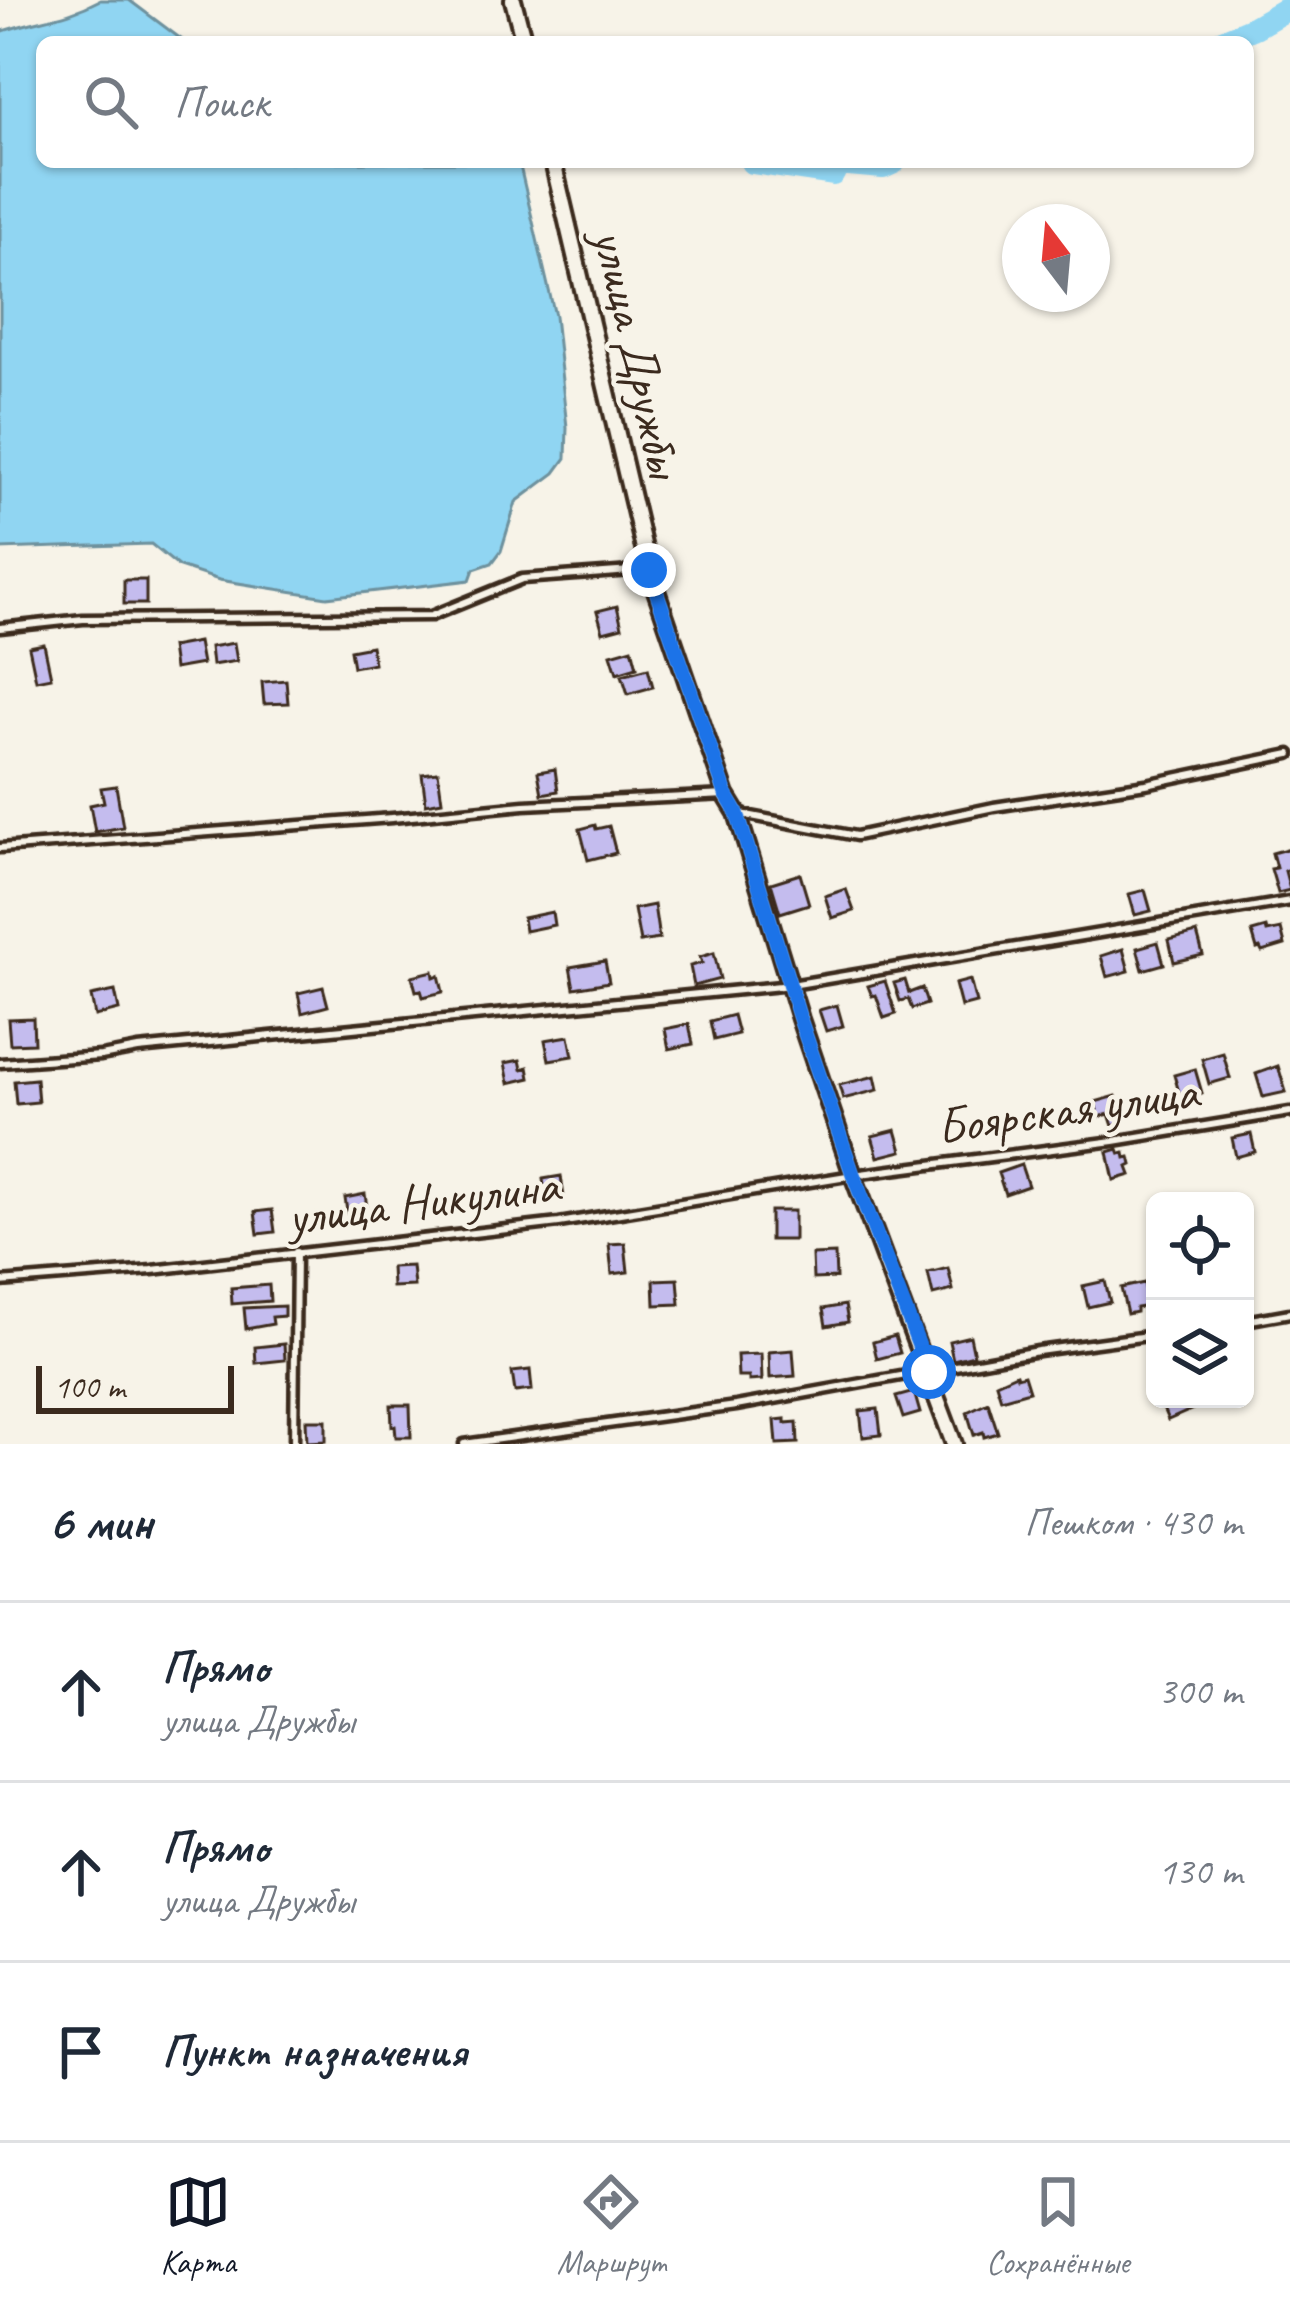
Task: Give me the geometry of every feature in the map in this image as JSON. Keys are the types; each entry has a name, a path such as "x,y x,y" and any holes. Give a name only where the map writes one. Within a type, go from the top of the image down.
{"street":[{"path":"513,0 522,36"},
{"name":"улица Дружбы","path":"555,168 649,570 726,794"},
{"path":"737,813 853,1174 954,1444"}],"lane":[{"path":"0,628 83,619 431,616 522,579 649,570"},
{"path":"0,848 524,805 726,794 737,813 856,836 1290,754"},
{"path":"0,1063 791,986 1290,901"},
{"name":"Боярская улица","path":"853,1174 1114,1141 1290,1112"},
{"name":"улица Никулина","path":"0,1282 152,1270 559,1223 853,1174"},
{"path":"294,1444 296,1252"},
{"path":"1254,1319 1290,1313"},
{"path":"464,1444 736,1406 1146,1336"}],"water":[{"path":"100,0 129,0 177,36 36,36 36,168 520,168 555,316 566,458 555,473 516,502 501,551 492,563 474,569 470,580 327,597 219,580 179,567 151,544 0,549 0,32"}],"building":[{"path":"124,580 146,580 146,604 124,604"},
{"path":"617,606 622,627 603,632 597,611"},
{"path":"198,642 202,664 174,669 171,647"},
{"path":"234,643 237,661 212,665 210,647"},
{"path":"44,644 51,677 36,680 29,647"},
{"path":"371,646 374,663 353,667 350,650"},
{"path":"632,648 637,667 617,673 611,654"},
{"path":"648,668 653,687 628,694 622,675"},
{"path":"286,680 288,703 264,704 262,682"},
{"path":"555,769 558,791 542,794 538,772"},
{"path":"438,772 442,801 426,804 422,774"},
{"path":"116,786 123,827 95,832 90,805 104,802 101,788"},
{"path":"595,825 596,829 609,826 616,853 588,860 580,829"},
{"path":"1290,848 1290,869 1285,871 1290,890 1278,893 1272,853"},
{"path":"800,874 809,904 780,913 771,883"},
{"path":"846,889 854,911 832,918 825,896"},
{"path":"1145,890 1151,911 1135,915 1129,894"},
{"path":"654,905 659,939 640,942 634,909"},
{"path":"552,912 554,925 525,931 523,918"},
{"path":"1266,928 1267,932 1281,929 1285,945 1262,952 1257,949 1252,932"},
{"path":"1197,933 1203,955 1174,962 1169,940"},
{"path":"1158,942 1164,964 1143,970 1137,948"},
{"path":"1123,949 1129,971 1107,977 1101,956"},
{"path":"714,953 720,979 694,986 690,966"},
{"path":"605,961 609,982 574,988 570,967"},
{"path":"433,971 434,977 439,975 443,992 423,997 412,976"},
{"path":"905,980 909,993 922,988 927,1004 912,1009 908,999 900,1001 894,983"},
{"path":"970,980 976,1003 961,1007 955,984"},
{"path":"885,981 896,1014 884,1018 868,986"},
{"path":"323,987 328,1006 302,1013 298,993"},
{"path":"115,991 119,1010 95,1016 91,996"},
{"path":"837,1005 843,1026 826,1031 819,1010"},
{"path":"733,1015 738,1034 714,1040 710,1021"},
{"path":"33,1018 34,1043 10,1044 8,1019"},
{"path":"689,1024 693,1044 669,1049 665,1029"},
{"path":"569,1036 573,1056 549,1060 545,1040"},
{"path":"1223,1053 1230,1078 1209,1084 1202,1059"},
{"path":"520,1060 530,1078 509,1083 505,1063"},
{"path":"1278,1066 1286,1092 1263,1097 1256,1074"},
{"path":"1195,1069 1202,1093 1181,1099 1174,1075"},
{"path":"875,1076 878,1090 843,1099 839,1085"},
{"path":"36,1079 38,1102 16,1104 14,1081"},
{"path":"1116,1096 1124,1122 1113,1126 1109,1114 1099,1117 1095,1102"},
{"path":"896,1130 902,1151 878,1157 872,1136"},
{"path":"1251,1134 1255,1152 1236,1157 1232,1138"},
{"path":"1118,1149 1130,1157 1131,1175 1114,1180 1108,1152"},
{"path":"1021,1165 1028,1186 1005,1194 998,1173"},
{"path":"561,1176 564,1197 546,1199 543,1179"},
{"path":"365,1194 369,1221 349,1225 345,1198"},
{"path":"272,1210 275,1232 258,1234 255,1212"},
{"path":"770,1211 794,1211 794,1240 770,1240"},
{"path":"625,1243 628,1272 612,1274 609,1244"},
{"path":"835,1254 836,1278 813,1279 812,1255"},
{"path":"412,1266 414,1286 392,1287 391,1267"},
{"path":"948,1268 953,1290 933,1295 928,1273"},
{"path":"678,1279 680,1304 655,1305 654,1280"},
{"path":"1105,1281 1110,1302 1088,1307 1083,1286"},
{"path":"1144,1283 1146,1306 1127,1314 1121,1288"},
{"path":"269,1285 270,1301 232,1304 231,1288"},
{"path":"845,1305 848,1322 826,1326 823,1309"},
{"path":"284,1306 284,1316 272,1317 273,1324 246,1329 244,1308"},
{"path":"895,1336 900,1353 877,1359 873,1342"},
{"path":"970,1336 974,1355 953,1360 949,1341"},
{"path":"284,1344 285,1360 256,1363 255,1347"},
{"path":"793,1350 795,1376 770,1378 769,1352"},
{"path":"761,1354 762,1380 738,1377 737,1355"},
{"path":"530,1370 532,1390 515,1392 512,1372"},
{"path":"1024,1375 1029,1391 1001,1399 996,1383"},
{"path":"914,1392 920,1413 903,1418 896,1397"},
{"path":"988,1402 998,1433 974,1435 967,1412"},
{"path":"391,1405 410,1405 411,1437 396,1437"},
{"path":"1163,1408 1193,1408 1193,1409 1168,1420"},
{"path":"878,1409 881,1435 863,1437 860,1411"},
{"path":"785,1419 785,1423 797,1422 798,1443 777,1444 775,1420"},
{"path":"306,1420 326,1420 326,1441 307,1442"}],"waterway":[{"path":"1234,36 1290,7"},
{"path":"792,168 833,174 835,168"}],"route":[{"path":"649,570 726,794 737,813 853,1174 929,1372"}]}
